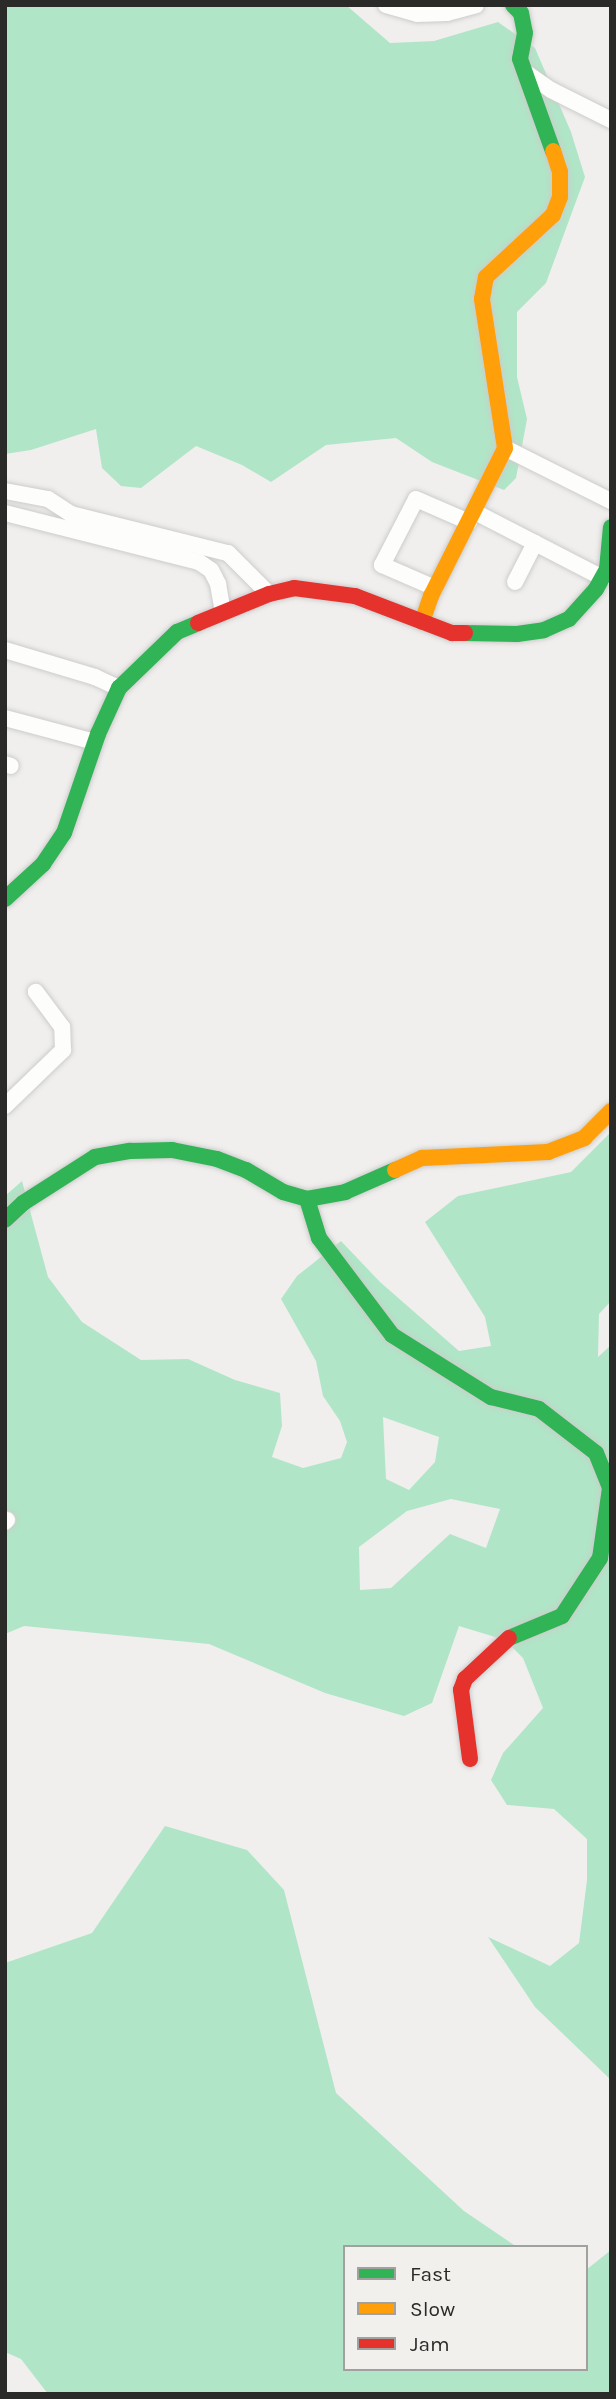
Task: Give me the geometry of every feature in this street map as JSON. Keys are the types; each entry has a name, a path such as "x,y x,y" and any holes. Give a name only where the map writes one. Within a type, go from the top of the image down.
{"street":[{"path":"386,5 417,15 447,13 476,5"},
{"path":"422,622 435,588 505,449 482,299 486,277 553,215 560,197 560,172 528,74 520,59 524,33 516,6"},
{"path":"528,74 551,90 611,120"},
{"path":"505,449 611,501"},
{"path":"5,491 48,499 71,514 102,519 228,553 269,594"},
{"path":"435,588 382,565 416,499 472,517 535,543 603,578"},
{"path":"5,513 199,562 211,570 218,584 223,612"},
{"path":"5,899 43,864 64,833 95,742 119,688 177,632 269,594 294,588 355,596 452,633 517,634 544,630 569,619 585,604 603,578 607,569 611,527"},
{"path":"515,582 535,543"},
{"path":"5,650 95,677 119,688"},
{"path":"5,718 95,742"},
{"path":"5,1106 62,1049 62,1027 36,992"},
{"path":"5,1220 23,1203 95,1157 130,1151 172,1150 217,1159 246,1170 283,1192 307,1199 345,1192 422,1158 548,1152 584,1138 611,1111"},
{"path":"307,1199 319,1238 392,1335 491,1396 539,1409 596,1453 610,1488 600,1558 571,1606 562,1616 505,1640 465,1679 461,1690 470,1759"}],"green space":[{"path":"5,5 346,5 390,43 434,41 498,22 535,48 571,132 585,177 546,283 517,312 517,377 527,419 516,478 504,490 432,462 396,438 326,445 271,482 242,465 196,446 141,488 121,486 102,468 96,429 31,450 5,454"},
{"path":"611,1132 611,1301 599,1314 598,1357 611,1345 611,2080 535,2007 488,1937 550,1966 579,1943 587,1880 587,1839 554,1809 507,1805 491,1780 503,1753 543,1708 523,1658 505,1640 459,1626 432,1703 404,1716 325,1693 209,1644 24,1626 5,1634 5,1196 22,1181 48,1277 82,1322 141,1360 188,1359 235,1380 280,1393 282,1426 272,1457 303,1468 341,1458 347,1442 340,1421 323,1396 316,1361 281,1299 297,1276 341,1241 380,1282 459,1351 491,1346 485,1317 425,1222 458,1196 571,1172","holes":["383,1417 439,1437 435,1462 409,1490 386,1479","451,1499 500,1509 486,1548 450,1534 391,1588 360,1590 359,1547 407,1511"]},
{"path":"165,1826 247,1850 284,1890 336,2093 464,2211 514,2245 343,2245 343,2371 588,2371 588,2268 611,2250 611,2394 48,2394 21,2359 5,2352 5,1963 92,1933"}],"traffic: fast":[{"path":"513,5 521,13 525,33 520,59 553,151"},
{"path":"465,633 517,634 544,630 569,619 596,589 607,569 611,527"},
{"path":"5,899 43,864 64,833 98,734 119,688 177,632 198,623"},
{"path":"5,1220 23,1203 95,1157 130,1151 172,1150 217,1159 246,1170 283,1192 307,1199 345,1192 395,1170"},
{"path":"307,1199 319,1238 392,1335 491,1397 539,1409 596,1453 610,1488 600,1558 562,1616 509,1638"}],"traffic: slow":[{"path":"422,622 431,596 505,448 482,299 486,277 553,215 560,197 560,172 553,151"},
{"path":"395,1170 422,1158 548,1152 584,1138 611,1111"}],"traffic: jam":[{"path":"198,623 269,594 294,588 355,596 452,633 465,633"},
{"path":"470,1759 461,1690 465,1679 509,1638"}]}
